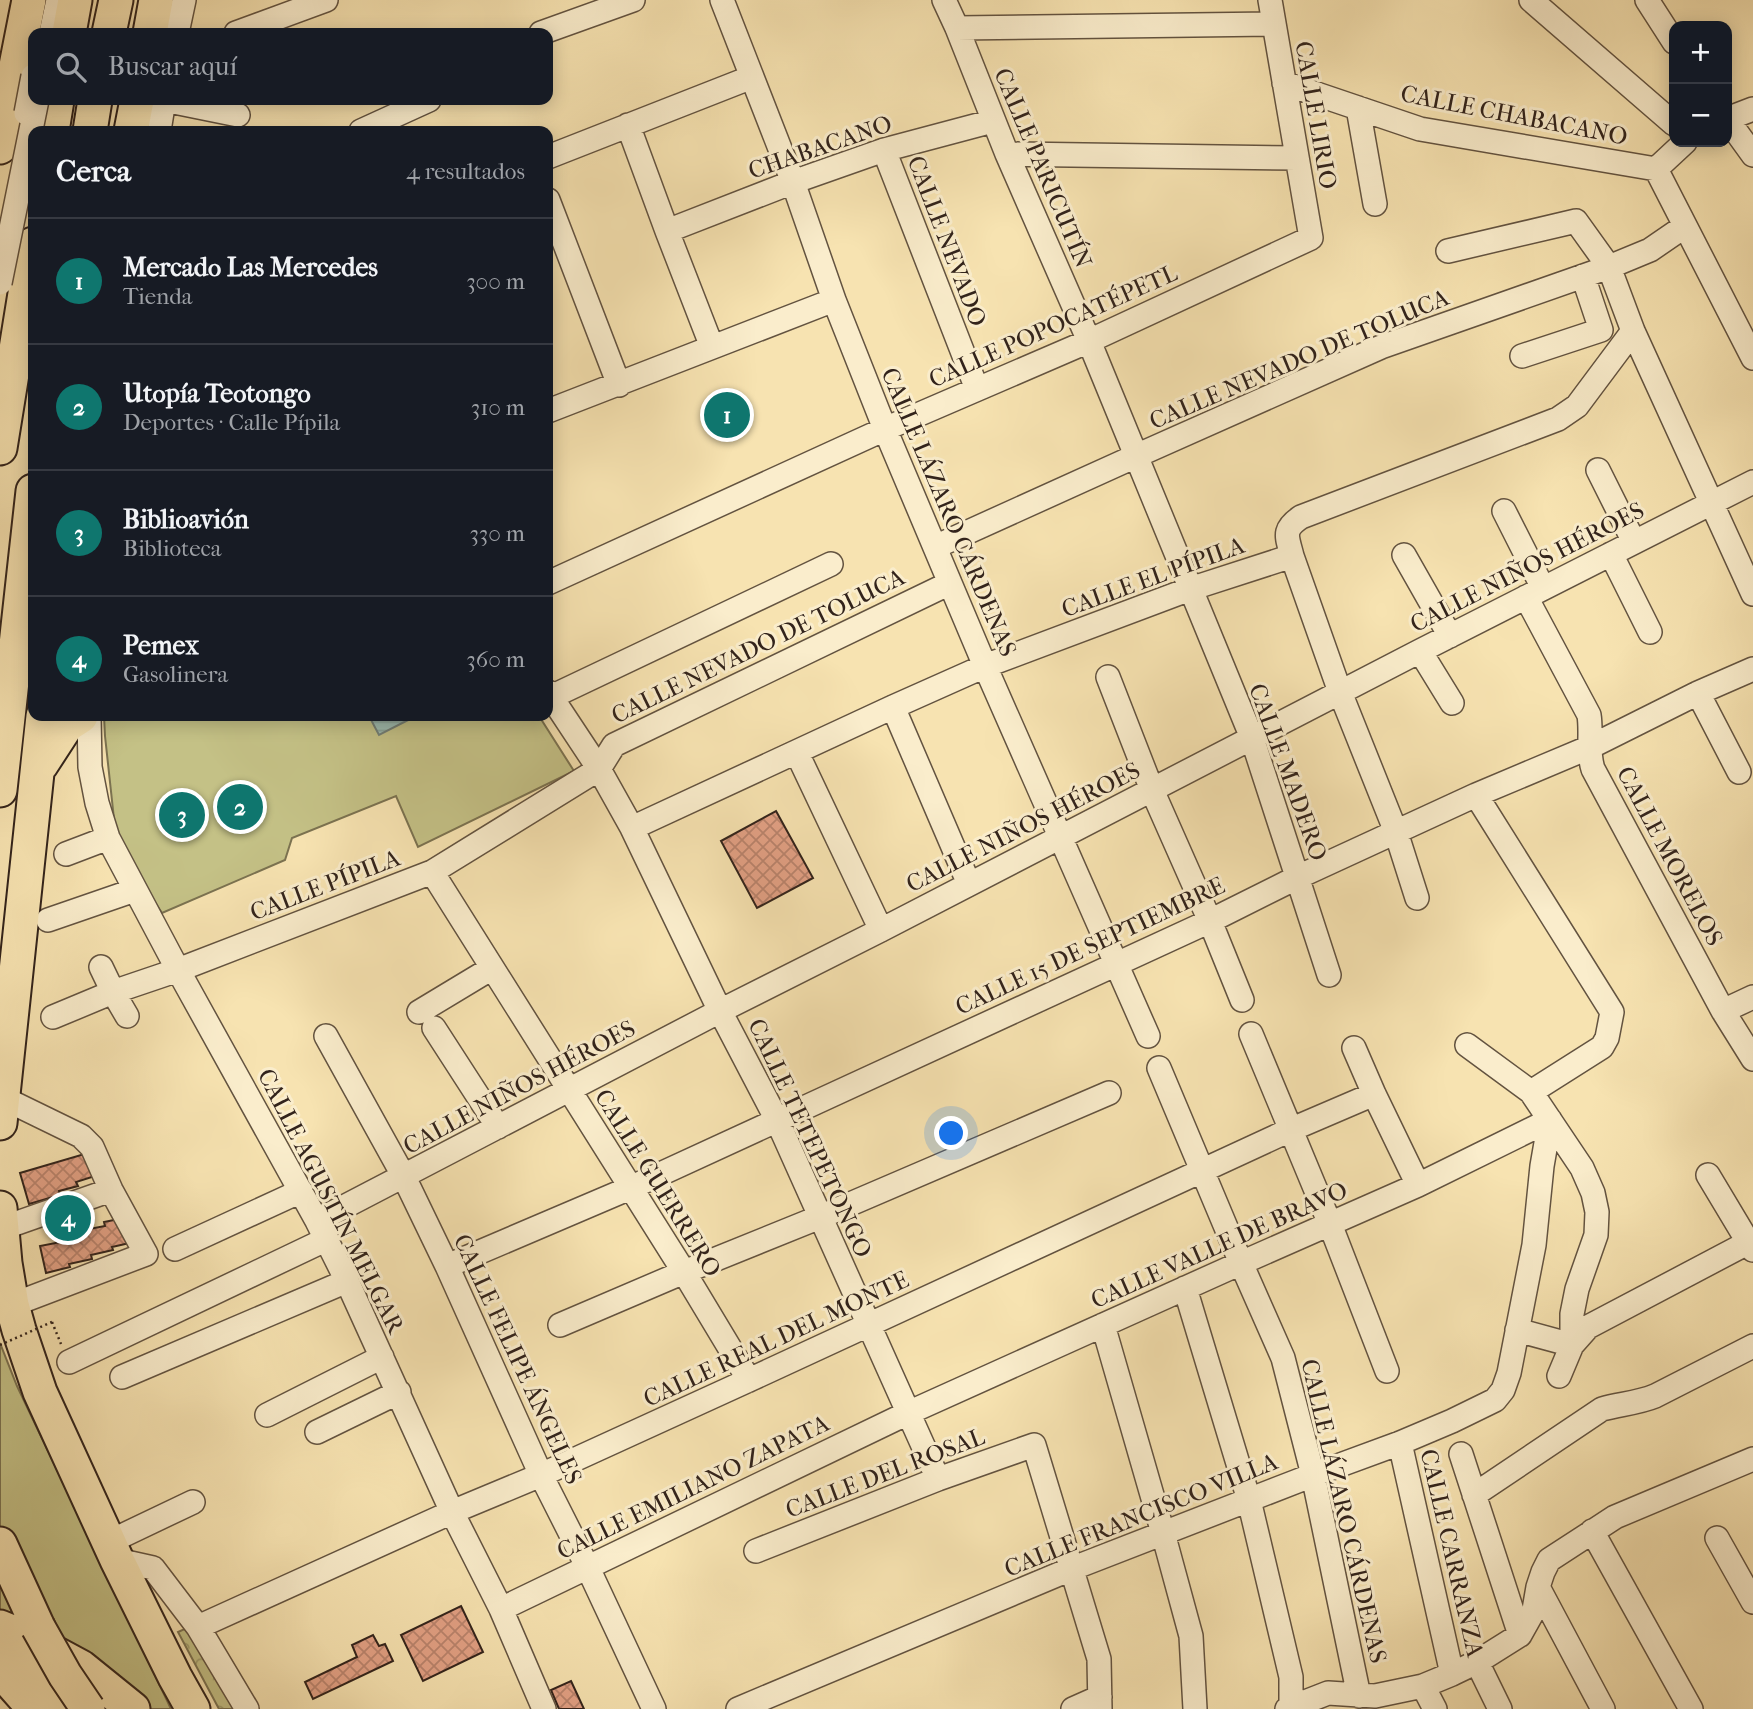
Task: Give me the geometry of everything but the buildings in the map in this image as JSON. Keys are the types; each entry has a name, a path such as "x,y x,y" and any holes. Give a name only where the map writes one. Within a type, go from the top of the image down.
{"highway":[{"path":"0,146 29,0"},
{"path":"70,28 75,0"},
{"path":"110,28 116,0"},
{"path":"151,28 156,0"},
{"path":"53,126 56,105"},
{"path":"91,126 95,105"},
{"path":"132,126 136,105"},
{"path":"0,448 28,275"},
{"path":"0,790 28,535"},
{"path":"2,1111 43,721"},
{"path":"38,770 67,725 73,721"},
{"path":"1,1218 12,1305 40,1392 113,1551 174,1677 193,1709"},
{"path":"0,1544 38,1627 88,1709"},
{"path":"0,1627 81,1667 133,1709"}],"main road":[{"path":"0,1641 38,1679 62,1709"},
{"path":"0,1674 31,1709"}],"street":[{"path":"0,72 17,0"},
{"path":"43,28 49,0"},
{"path":"52,28 58,0"},
{"path":"178,28 184,0"},
{"path":"250,28 326,0"},
{"path":"553,29 634,0"},
{"name":"CALLE LÁZARO CÁRDENAS","path":"722,0 885,429 1059,838 1148,1036"},
{"name":"CALLE PARICUTÍN","path":"944,0 1007,154 1089,341 1190,589"},
{"name":"CALLE LIRIO","path":"1270,0 1311,238"},
{"path":"1531,0 1669,120"},
{"path":"1649,1 1669,34"},
{"path":"957,27 1274,23"},
{"path":"553,154 752,77"},
{"name":"CALLE CHABACANO","path":"1284,83 1420,129 1656,169 1680,147"},
{"path":"0,239 28,100"},
{"path":"32,126 36,105"},
{"path":"160,126 163,105"},
{"path":"189,105 238,115"},
{"path":"371,126 418,105"},
{"path":"1358,108 1375,204"},
{"path":"1732,117 1753,109"},
{"name":"CHABACANO","path":"667,231 884,150 993,121"},
{"path":"628,125 712,347"},
{"path":"1732,126 1753,155"},
{"path":"0,283 28,145"},
{"name":"CALLE NEVADO","path":"884,150 977,390"},
{"path":"1007,154 1297,158"},
{"path":"1656,169 1753,358"},
{"path":"553,213 619,385"},
{"path":"1448,251 1576,221 1609,267 1633,331 1753,594"},
{"name":"CALLE NEVADO DE TOLUCA","path":"935,547 1381,347 1609,267 1650,250 1685,226"},
{"name":"CALLE POPOCATÉPETL","path":"553,581 885,429 1089,341 1311,238"},
{"path":"1522,356 1601,330 1583,276"},
{"path":"553,409 834,300"},
{"path":"1416,898 1396,832 1340,692 1292,556 1287,536 1291,524 1301,517 1558,419 1577,406 1633,331"},
{"path":"1598,470 1634,542"},
{"name":"CALLE NIÑOS HÉROES","path":"69,1362 322,1230 404,1177 498,1127 1753,482"},
{"name":"CALLE MORELOS","path":"1504,511 1534,593 1589,715 1590,759 1593,769 1723,1010 1753,1059"},
{"path":"1611,554 1650,632"},
{"path":"1404,555 1450,636"},
{"name":"CALLE EL PÍPILA","path":"632,828 985,666 1190,589 1292,556"},
{"path":"553,692 831,564"},
{"name":"CALLE NEVADO DE TOLUCA","path":"599,769 614,744 950,583"},
{"name":"CALLE MADERO","path":"1190,589 1252,738 1329,975"},
{"path":"1420,651 1452,703"},
{"name":"CALLE 15 DE SEPTIEMBRE","path":"447,1266 630,1188 1210,921 1476,795 1590,747 1753,669"},
{"path":"1108,677 1152,790 1242,1000"},
{"path":"1698,694 1738,772"},
{"name":"CALLE TETEPETONGO","path":"553,700 599,769 632,828 720,1011 777,1120 938,1479"},
{"path":"893,707 969,884"},
{"name":"CALLE AGUSTÍN MELGAR","path":"89,721 90,767 108,838 322,1230 452,1512 501,1609 544,1709"},
{"path":"797,753 881,930"},
{"name":"CALLE PÍPILA","path":"53,1017 432,872 599,769"},
{"path":"1476,795 1612,1012 1607,1038 1602,1047 1531,1092"},
{"path":"66,854 108,838"},
{"name":"CALLE GUERRERO","path":"432,872 749,1380"},
{"path":"48,920 135,890"},
{"path":"102,967 127,1016"},
{"path":"492,968 427,1020 498,1127"},
{"path":"1723,1010 1753,997"},
{"path":"1251,1034 1330,1224 1387,1371"},
{"name":"CALLE FELIPE ÁNGELES","path":"326,1036 404,1177 541,1475 654,1709"},
{"path":"1467,1045 1531,1092 1582,1168 1593,1193 1597,1212 1596,1234 1577,1289 1572,1345"},
{"path":"1354,1048 1418,1185"},
{"name":"CALLE LÁZARO CÁRDENAS","path":"1159,1068 1283,1358 1313,1475 1359,1696"},
{"path":"560,1325 1109,1093"},
{"name":"CALLE REAL DEL MONTE","path":"198,1627 452,1512 541,1475 1290,1130 1374,1094"},
{"path":"2,1111 81,1136 92,1147 111,1190 146,1254 12,1305"},
{"name":"CALLE FRANCISCO VILLA","path":"738,1709 1071,1569 1400,1443 1495,1400 1503,1390 1509,1373 1534,1245 1550,1120"},
{"name":"CALLE VALLE DE BRAVO","path":"908,1413 1418,1185 1550,1120"},
{"path":"1542,1166 1582,1168"},
{"path":"1559,1376 1572,1345 1588,1327 1752,1244 1708,1175"},
{"path":"1,1218 111,1190"},
{"path":"175,1249 300,1191"},
{"path":"121,1377 347,1281"},
{"path":"1185,1288 1249,1500 1291,1677 1289,1708 1328,1693 1375,1696 1423,1686 1477,1662 1520,1635 1534,1610 1540,1579 1549,1560 1615,1517 1753,1458"},
{"path":"1103,1325 1192,1636 1195,1709"},
{"path":"1517,1330 1572,1345"},
{"path":"1474,1495 1602,1409 1656,1396 1753,1346"},
{"path":"267,1415 382,1357"},
{"path":"317,1432 398,1392"},
{"name":"CALLE EMILIANO ZAPATA","path":"501,1609 908,1413"},
{"name":"CALLE CARRANZA","path":"1400,1443 1452,1674"},
{"name":"CALLE DEL ROSAL","path":"756,1551 938,1479 1034,1445 1071,1569"},
{"path":"1461,1454 1520,1635"},
{"path":"113,1551 192,1502"},
{"path":"1592,1531 1691,1709"},
{"path":"1717,1538 1753,1602"},
{"path":"113,1551 153,1568 198,1627 247,1709"},
{"path":"1071,1569 1100,1659 1100,1703 1073,1709"},
{"path":"1540,1579 1602,1709"},
{"path":"1477,1662 1500,1709"},
{"path":"1423,1686 1435,1709"}],"path":[{"path":"0,1345 52,1322"}],"green space":[{"path":"104,721 542,721 574,771 418,847 396,796 292,838 285,860 162,913 137,875 119,837 114,819"},
{"path":"0,1343 17,1386 171,1709 148,1709 0,1613"},
{"path":"189,1627 234,1709 219,1709 178,1632"}],"water":[{"path":"372,721 406,721 379,735"}],"tunnel":[{"path":"0,413 28,420"}],"place":[{"name":"Mercado Las Mercedes","path":"727,415"},
{"name":"Utopía Teotongo","path":"240,807"},
{"name":"Biblioavión","path":"182,815"},
{"name":"Pemex","path":"68,1218"}]}
